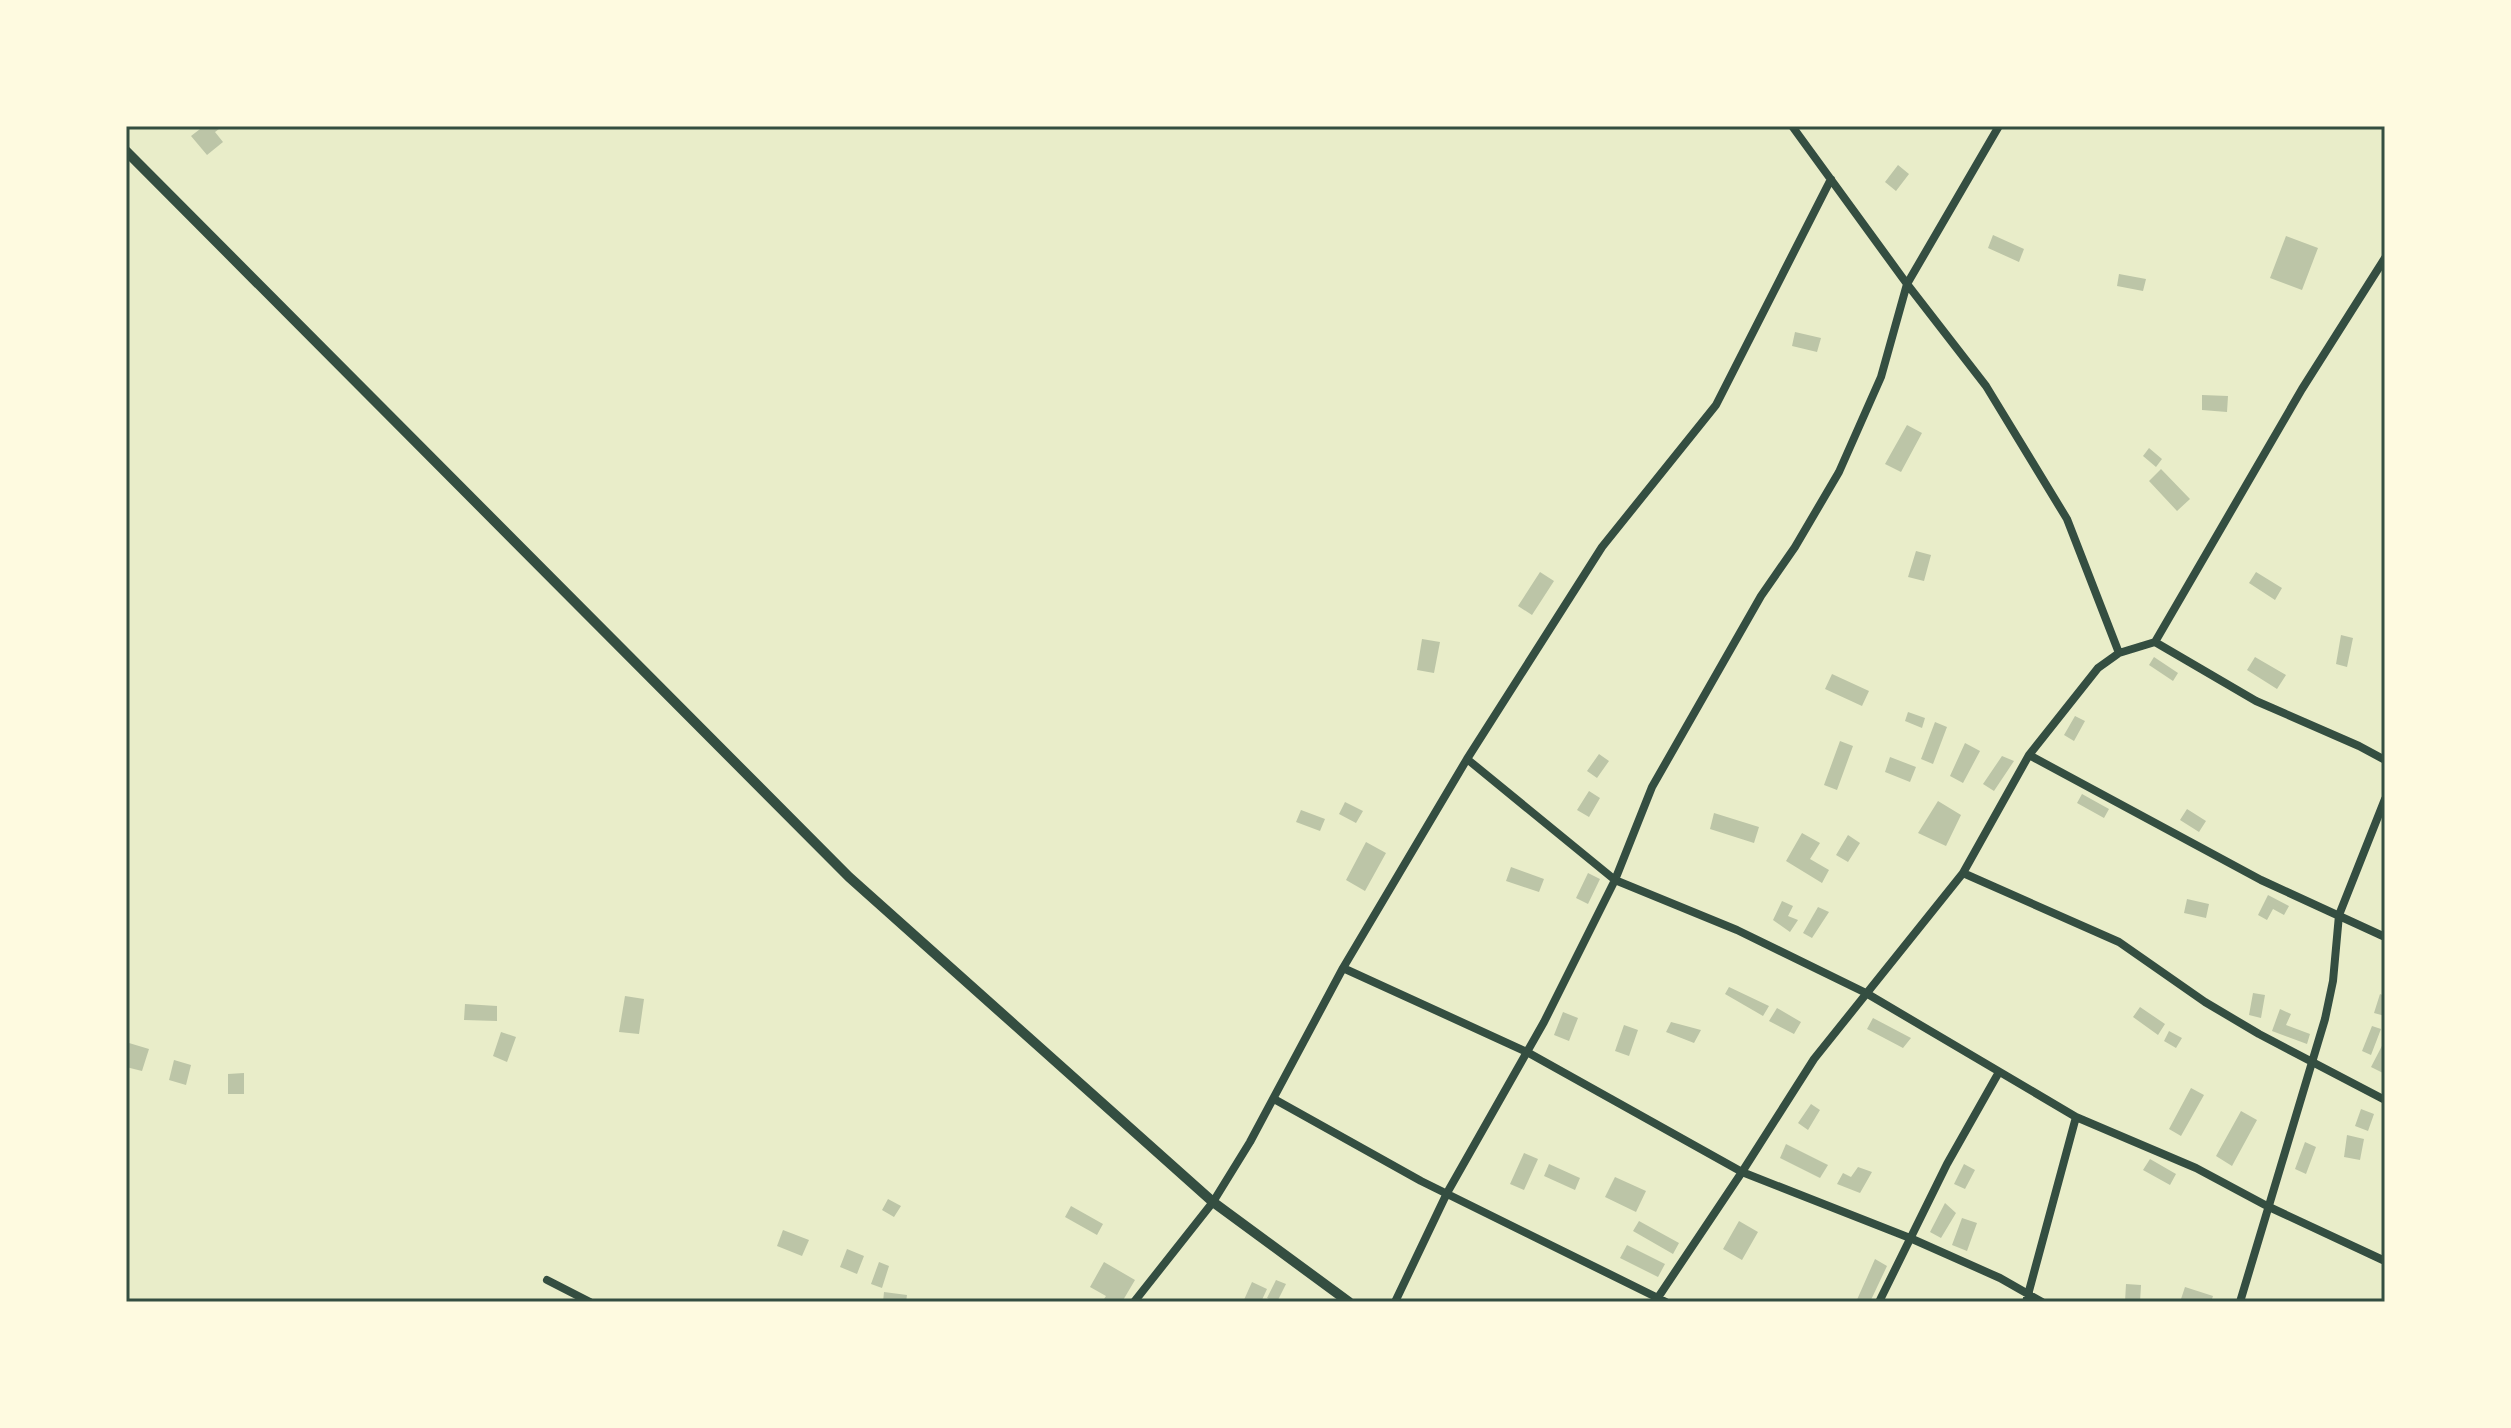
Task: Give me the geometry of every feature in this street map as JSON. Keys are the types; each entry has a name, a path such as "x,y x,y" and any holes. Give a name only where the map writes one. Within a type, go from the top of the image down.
{"street":[{"path":"1792,126 1986,386 2067,519 2119,653"},
{"path":"1395,1302 1447,1193 1527,1052 1615,880 1652,787 1761,596 1795,547 1839,472 1881,377 1907,284 1999,126"},
{"path":"126,151 849,877 1213,1202 1349,1302"},
{"path":"1134,1302 1213,1202 1274,1099 1343,968 1467,759 1602,547 1716,405 1831,179"},
{"path":"1274,1099 1447,1193 1659,1301 1814,1059 1963,873 2029,755 2098,668 2119,653 2155,642 2302,389 2385,258"},
{"path":"2155,642 2256,701 2385,760"},
{"path":"2029,755 2261,880 2385,937"},
{"path":"1467,759 1615,880 1737,930 1866,993 2076,1117 2196,1168 2267,1206 2385,1261"},
{"path":"2240,1302 2325,1019 2333,981 2339,915 2385,799"},
{"path":"1963,873 2119,942 2205,1002 2385,1100"},
{"path":"1343,968 1527,1052 1742,1172 1910,1238 2000,1278 2027,1298 2042,1302"},
{"path":"1879,1302 1947,1164 1999,1072"},
{"path":"2027,1298 2076,1117"},
{"path":"547,1280 590,1302"}],"building":[{"path":"204,126 223,126 215,132 223,142 207,155 191,136"},
{"path":"1898,165 1909,174 1896,191 1885,182"},
{"path":"1993,235 2024,249 2019,262 1988,248"},
{"path":"2286,236 2318,248 2302,290 2270,278"},
{"path":"2119,274 2146,279 2143,291 2117,286"},
{"path":"1795,332 1821,338 1817,352 1792,346"},
{"path":"2202,395 2228,396 2227,412 2202,410"},
{"path":"1907,425 1922,433 1901,472 1885,464"},
{"path":"2149,448 2162,459 2156,467 2143,456"},
{"path":"2161,469 2190,499 2177,511 2149,481"},
{"path":"1916,551 1931,555 1924,581 1908,577"},
{"path":"1540,572 1554,581 1532,615 1518,606"},
{"path":"2256,572 2282,588 2275,600 2249,583"},
{"path":"2341,635 2353,638 2347,667 2336,664"},
{"path":"1422,639 1440,642 1434,673 1417,670"},
{"path":"2154,657 2178,673 2173,681 2149,665"},
{"path":"2255,657 2286,675 2277,689 2247,670"},
{"path":"1832,674 1869,691 1862,706 1825,689"},
{"path":"1908,712 1925,718 1922,728 1905,721"},
{"path":"2075,716 2085,721 2074,741 2064,735"},
{"path":"1935,722 1947,727 1933,764 1921,759"},
{"path":"1840,741 1853,746 1837,790 1824,785"},
{"path":"1965,743 1980,751 1963,783 1950,776"},
{"path":"1599,754 1609,761 1597,778 1587,771"},
{"path":"2002,756 2014,761 1994,791 1983,784"},
{"path":"1890,757 1916,767 1910,782 1885,772"},
{"path":"1589,791 1600,798 1589,817 1577,810"},
{"path":"2082,794 2109,809 2104,818 2077,803"},
{"path":"1938,801 1961,815 1946,846 1918,833"},
{"path":"1345,802 1363,811 1356,823 1339,814"},
{"path":"2187,809 2206,821 2199,832 2180,820"},
{"path":"1301,810 1325,819 1320,831 1296,822"},
{"path":"1714,813 1759,827 1754,843 1710,829"},
{"path":"1802,833 1820,843 1810,859 1829,870 1822,883 1786,861"},
{"path":"1848,835 1860,843 1848,862 1836,855"},
{"path":"1366,842 1386,853 1365,891 1346,880"},
{"path":"1511,867 1544,879 1539,892 1506,881"},
{"path":"1588,873 1600,879 1588,904 1576,898"},
{"path":"2268,895 2289,906 2284,915 2273,909 2267,920 2258,915"},
{"path":"2187,899 2209,904 2206,918 2184,913"},
{"path":"1782,901 1793,906 1788,916 1798,920 1790,932 1773,920"},
{"path":"1818,907 1829,912 1812,938 1803,933"},
{"path":"1729,987 1769,1006 1763,1016 1725,994"},
{"path":"2253,993 2265,995 2261,1018 2249,1015"},
{"path":"2380,994 2385,996 2385,1016 2374,1013"},
{"path":"625,996 644,999 639,1034 619,1032"},
{"path":"465,1004 497,1006 497,1021 464,1020"},
{"path":"2140,1007 2165,1024 2158,1035 2133,1017"},
{"path":"1777,1008 1801,1022 1794,1034 1769,1021"},
{"path":"2280,1009 2291,1014 2286,1025 2310,1034 2307,1044 2272,1031"},
{"path":"1563,1012 1578,1018 1569,1041 1554,1035"},
{"path":"1873,1018 1911,1038 1903,1048 1867,1029"},
{"path":"1671,1022 1701,1030 1694,1043 1666,1032"},
{"path":"1624,1025 1638,1030 1629,1056 1615,1051"},
{"path":"2372,1026 2381,1029 2371,1055 2362,1051"},
{"path":"2169,1031 2182,1038 2176,1048 2164,1041"},
{"path":"501,1032 516,1037 507,1062 493,1056"},
{"path":"2385,1040 2385,1074 2371,1067"},
{"path":"129,1043 149,1049 142,1071 126,1067"},
{"path":"174,1060 191,1065 186,1085 169,1080"},
{"path":"244,1073 244,1094 228,1094 228,1074"},
{"path":"2191,1088 2204,1095 2181,1136 2169,1129"},
{"path":"1811,1104 1820,1110 1808,1130 1798,1123"},
{"path":"2361,1109 2374,1114 2368,1131 2355,1126"},
{"path":"2241,1111 2257,1120 2232,1166 2216,1156"},
{"path":"2347,1135 2364,1139 2360,1160 2344,1157"},
{"path":"2305,1142 2316,1147 2306,1174 2295,1169"},
{"path":"1786,1144 1828,1165 1820,1178 1780,1158"},
{"path":"1524,1153 1538,1159 1524,1190 1510,1184"},
{"path":"2150,1159 2176,1174 2170,1185 2143,1170"},
{"path":"1549,1164 1580,1178 1575,1190 1544,1176"},
{"path":"1964,1164 1975,1170 1965,1189 1954,1184"},
{"path":"1858,1167 1872,1172 1860,1193 1837,1184 1843,1173 1851,1177"},
{"path":"1615,1177 1646,1191 1636,1212 1605,1197"},
{"path":"888,1199 901,1206 894,1217 882,1210"},
{"path":"1945,1203 1956,1213 1941,1238 1930,1232"},
{"path":"1071,1206 1103,1224 1097,1235 1065,1217"},
{"path":"1962,1218 1977,1223 1967,1251 1952,1245"},
{"path":"1639,1221 1679,1243 1673,1254 1633,1231"},
{"path":"1739,1221 1758,1232 1742,1260 1723,1249"},
{"path":"783,1230 809,1240 802,1256 777,1246"},
{"path":"1627,1245 1665,1264 1658,1277 1620,1258"},
{"path":"847,1249 864,1256 857,1274 840,1267"},
{"path":"1875,1259 1887,1266 1870,1302 1856,1302"},
{"path":"879,1262 889,1266 882,1288 871,1284"},
{"path":"1104,1262 1135,1280 1122,1302 1102,1302 1106,1296 1090,1287"},
{"path":"1276,1280 1286,1284 1277,1302 1274,1302 1267,1298"},
{"path":"1252,1282 1267,1289 1261,1302 1243,1302"},
{"path":"2126,1284 2141,1285 2140,1302 2125,1302"},
{"path":"2185,1287 2213,1296 2211,1302 2180,1302"},
{"path":"884,1292 907,1295 906,1302 883,1302"}]}
